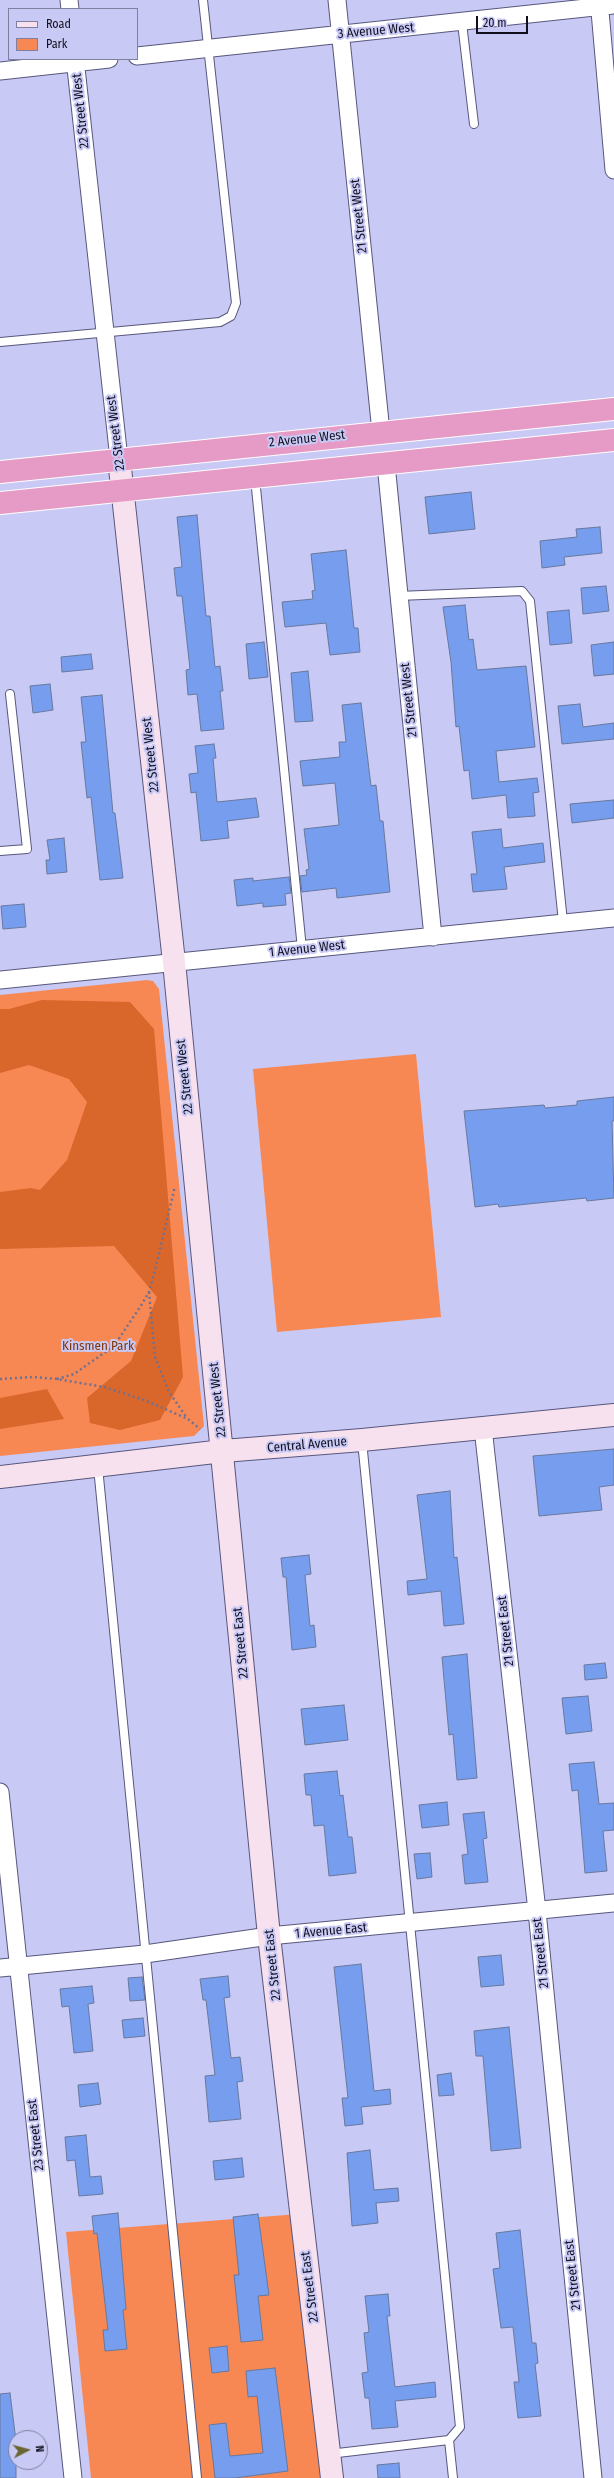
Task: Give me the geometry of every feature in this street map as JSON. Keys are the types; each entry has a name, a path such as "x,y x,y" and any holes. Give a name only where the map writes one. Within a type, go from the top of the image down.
{"highway":[{"name":"2 Avenue West","path":"0,472 614,409"},
{"path":"0,503 614,440"}],"street":[{"name":"21 Street West","path":"337,0 381,432"},
{"name":"3 Avenue West","path":"138,56 208,50 340,34 462,23 604,4"},
{"path":"604,4 614,170"},
{"path":"0,71 92,60"},
{"name":"22 Street West","path":"76,61 104,332 123,490 174,962 223,1452"},
{"name":"21 Street West","path":"386,464 398,596 434,937"},
{"name":"1 Avenue West","path":"0,980 614,918"},
{"name":"Central Avenue","path":"0,1477 223,1452 614,1415"},
{"name":"21 Street East","path":"483,1428 537,1911 592,2478"},
{"name":"22 Street East","path":"223,1452 269,1936 332,2478"},
{"name":"23 Street East","path":"0,1792 73,2478"},
{"name":"1 Avenue East","path":"0,1968 145,1954 269,1936 409,1924 614,1903"}],"lane":[{"path":"0,342 220,322 232,316 236,303 203,0"},
{"path":"462,23 474,124"},
{"path":"255,477 302,949"},
{"path":"398,596 522,592 530,601 563,922"},
{"path":"0,851 27,849 10,694"},
{"path":"329,2454 449,2440 460,2427 362,1440"},
{"path":"98,1467 197,2478"},
{"path":"449,2440 453,2478"}],"path":[{"path":"175,1186 149,1292 155,1357 168,1392 188,1419 200,1429"},
{"path":"57,1379 74,1374 114,1346 149,1292"},
{"path":"0,1379 33,1377 57,1379 104,1387 144,1400 188,1419"}],"green space":[{"name":"Kinsmen Park","path":"147,980 153,981 159,989 204,1426 194,1436 0,1456 0,995"},
{"path":"416,1054 441,1317 277,1332 253,1069"},
{"path":"299,2214 327,2478 91,2478 66,2232"}],"shaded area":[{"path":"42,1000 130,1002 154,1029 183,1377 160,1420 120,1430 90,1423 87,1398 131,1361 157,1297 114,1246 0,1249 0,1192 31,1188 40,1190 67,1160 87,1102 69,1079 29,1065 0,1073 0,1009 9,1009"},
{"path":"47,1389 64,1419 0,1429 0,1398"}],"building":[{"path":"471,492 475,529 429,534 425,497"},
{"path":"197,515 206,616 210,616 215,667 220,666 223,691 220,691 224,729 201,731 197,694 188,695 186,670 190,669 182,596 177,596 174,568 182,567 177,517"},
{"path":"600,527 602,553 564,557 565,565 542,568 540,541 577,537 576,529"},
{"path":"346,550 354,628 358,628 360,652 330,655 326,623 285,627 282,602 313,599 312,591 315,590 311,554"},
{"path":"606,586 609,611 583,614 581,588"},
{"path":"465,605 469,640 473,639 477,670 526,666 535,747 496,751 499,782 537,778 539,792 533,793 535,816 508,818 506,795 472,799 469,770 464,771 459,726 456,727 451,662 443,607"},
{"path":"569,610 572,643 550,645 547,612"},
{"path":"264,642 268,677 249,679 246,644"},
{"path":"614,642 614,674 594,676 591,645"},
{"path":"91,654 93,669 62,672 61,657"},
{"path":"308,671 313,721 295,722 291,673"},
{"path":"50,684 53,710 33,713 30,686"},
{"path":"102,695 113,813 115,813 123,878 100,880 91,797 87,798 81,742 86,742 81,697"},
{"path":"361,703 371,786 376,785 380,821 383,821 390,892 337,898 336,888 302,892 300,876 307,875 306,870 309,869 304,829 339,825 335,783 303,786 300,761 340,757 339,742 346,742 342,705"},
{"path":"580,704 583,727 614,723 614,739 562,744 558,706"},
{"path":"214,744 216,758 213,758 217,802 256,798 259,817 227,821 229,838 201,841 196,792 191,793 189,774 198,773 195,746"},
{"path":"614,800 614,818 572,823 570,804"},
{"path":"501,829 503,848 543,843 545,862 504,867 507,889 473,892 471,874 477,874 472,832"},
{"path":"64,838 67,872 47,874 46,860 50,860 47,840"},
{"path":"289,877 291,893 285,894 286,905 263,907 263,903 237,906 234,880 253,878 253,881"},
{"path":"24,904 26,927 3,929 1,906"},
{"path":"614,1097 614,1121 612,1121 614,1198 587,1201 586,1198 499,1207 498,1204 475,1207 464,1111 544,1105 545,1108 577,1105 577,1101"},
{"path":"614,1449 614,1485 599,1487 602,1510 539,1516 533,1456"},
{"path":"450,1491 454,1558 457,1557 464,1624 444,1626 441,1591 408,1595 407,1581 427,1579 417,1495"},
{"path":"309,1555 311,1574 305,1575 310,1626 314,1625 316,1647 292,1650 286,1577 283,1577 281,1558"},
{"path":"467,1654 477,1778 457,1780 453,1734 449,1735 442,1657"},
{"path":"605,1663 607,1678 585,1680 584,1665"},
{"path":"588,1696 592,1731 566,1734 562,1698"},
{"path":"344,1705 348,1740 305,1745 301,1709"},
{"path":"594,1762 599,1804 614,1803 614,1830 603,1831 607,1871 585,1873 578,1790 572,1791 569,1764"},
{"path":"337,1771 340,1796 343,1795 348,1837 352,1837 356,1873 329,1876 324,1825 314,1826 311,1795 306,1795 304,1774"},
{"path":"447,1802 449,1825 422,1828 419,1805"},
{"path":"484,1812 487,1838 483,1839 488,1882 465,1884 462,1855 468,1854 463,1814"},
{"path":"430,1853 432,1877 417,1879 414,1854"},
{"path":"501,1955 504,1985 481,1987 478,1957"},
{"path":"361,1964 374,2091 390,2089 391,2104 361,2107 363,2124 345,2126 342,2098 348,2098 334,1967"},
{"path":"228,1976 230,1997 224,1998 231,2058 240,2057 243,2081 237,2082 241,2119 209,2122 205,2076 215,2075 206,2000 203,2000 200,1979"},
{"path":"142,1977 145,2000 130,2001 128,1978"},
{"path":"92,1986 94,2003 88,2004 93,2051 74,2053 69,2006 62,2007 60,1989"},
{"path":"143,2018 145,2036 124,2038 122,2020"},
{"path":"509,2027 521,2148 491,2151 483,2056 476,2056 474,2031"},
{"path":"451,2073 454,2095 439,2096 437,2075"},
{"path":"98,2083 101,2104 80,2107 78,2085"},
{"path":"86,2135 90,2177 101,2176 103,2194 79,2196 75,2160 67,2161 65,2137"},
{"path":"370,2150 374,2190 398,2188 399,2201 376,2203 378,2223 352,2226 347,2153"},
{"path":"242,2158 244,2177 215,2180 213,2161"},
{"path":"118,2213 126,2309 123,2310 127,2349 105,2351 103,2330 108,2330 97,2233 94,2234 92,2216"},
{"path":"258,2214 269,2295 258,2296 263,2340 241,2342 234,2275 239,2275 233,2217"},
{"path":"520,2230 532,2343 536,2343 538,2363 535,2364 541,2416 518,2418 514,2382 519,2382 513,2327 501,2328 493,2269 500,2268 496,2233"},
{"path":"388,2294 390,2316 387,2316 395,2387 435,2382 436,2397 395,2401 398,2427 372,2429 369,2398 365,2398 362,2373 368,2372 364,2333 369,2332 365,2296"},
{"path":"227,2346 229,2371 212,2373 209,2348"},
{"path":"275,2368 288,2471 235,2478 215,2478 209,2425 226,2423 230,2456 263,2453 257,2396 248,2397 246,2371"},
{"path":"10,2393 15,2430 8,2430 8,2470 16,2470 16,2478 0,2478 0,2394"},
{"path":"399,2463 400,2478 378,2478 377,2465"}]}
